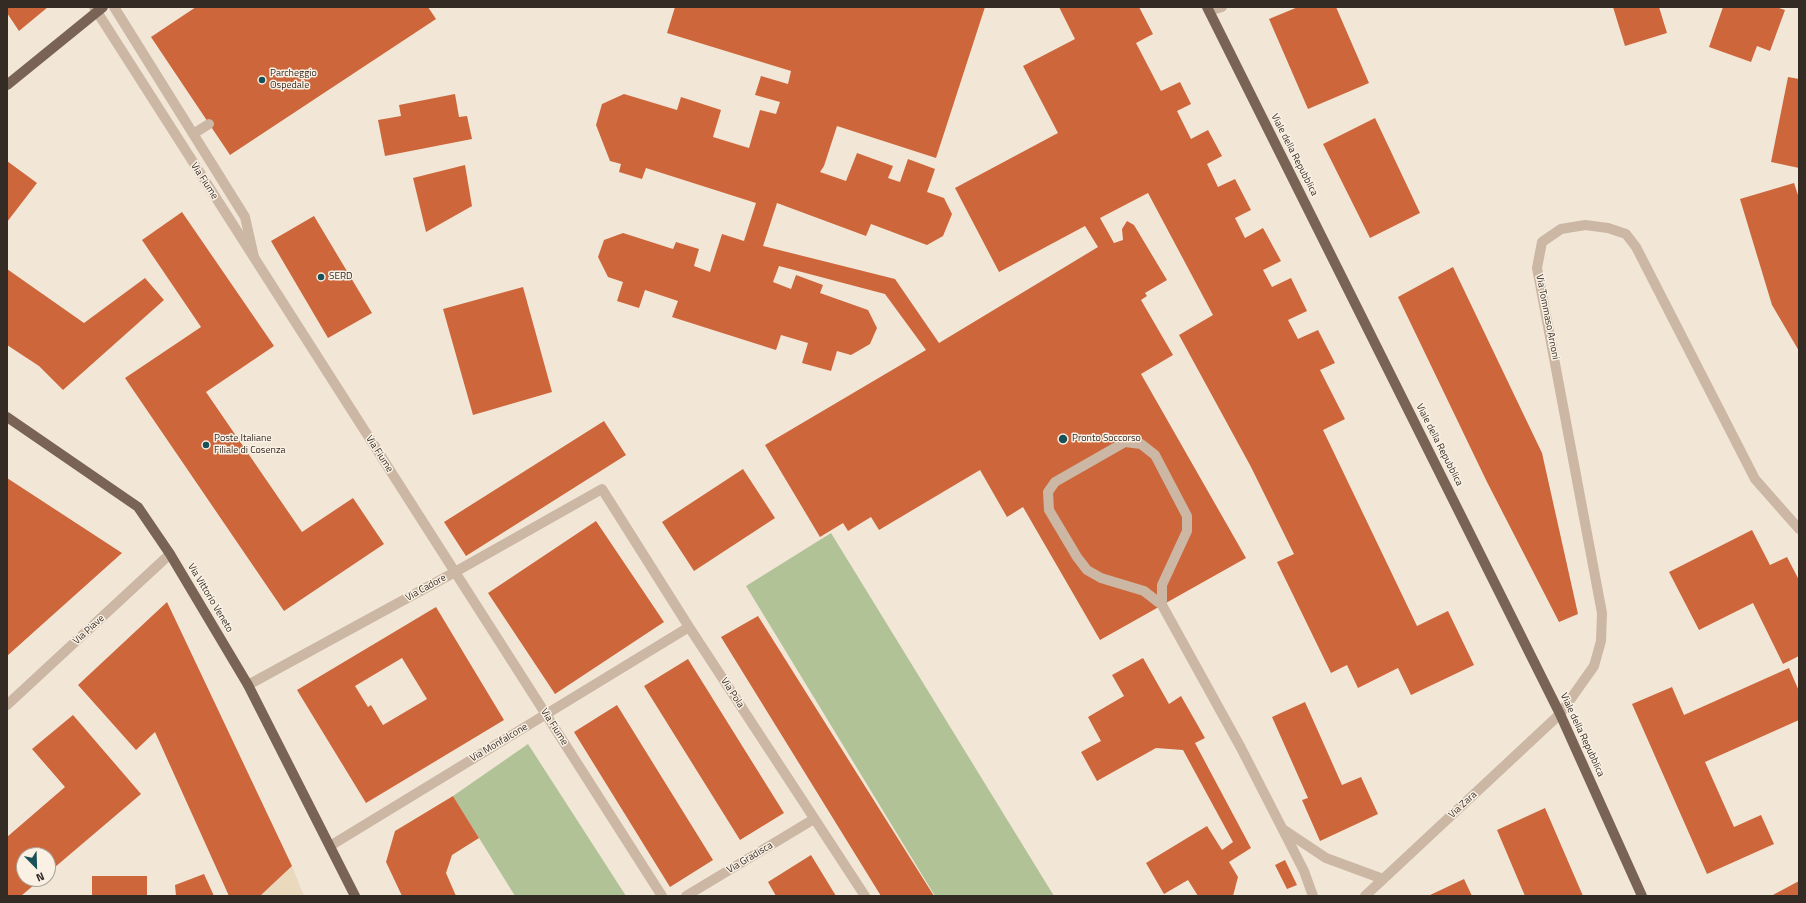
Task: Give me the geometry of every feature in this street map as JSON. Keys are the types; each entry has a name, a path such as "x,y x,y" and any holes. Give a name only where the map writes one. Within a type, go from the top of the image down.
{"main road":[{"path":"7,85 98,9"},
{"name":"Viale della Repubblica","path":"1208,9 1560,714 1642,896"},
{"name":"Via Vittorio Veneto","path":"7,416 138,507 170,554 248,685 355,896"}],"street":[{"path":"114,7 245,217 255,261"},
{"path":"1208,9 1222,7"},
{"name":"Via Fiume","path":"98,9 255,261 662,896"},
{"path":"193,134 209,124"},
{"name":"Via Tommaso Arnoni","path":"1560,714 1594,666 1602,641 1602,613 1537,268 1542,242 1561,229 1585,225 1608,228 1626,234 1636,247 1755,479 1799,529"},
{"path":"1162,605 1162,585 1187,531 1187,516 1155,455 1142,444 1125,442 1055,482 1048,492 1049,510 1077,558 1087,570 1101,578 1144,591 1162,605 1241,748 1304,871 1313,896"},
{"name":"Via Cadore","path":"248,685 455,572 602,489"},
{"name":"Via Pola","path":"602,489 689,627 865,896"},
{"name":"Via Piave","path":"7,705 170,554"},
{"name":"Via Monfalcone","path":"330,846 689,627"},
{"name":"Via Zara","path":"1365,896 1560,714"},
{"name":"Via Gradisca","path":"686,896 814,819"},
{"path":"1282,829 1326,858 1383,879"}],"green space":[{"path":"831,533 1054,896 935,896 746,586"},
{"path":"528,744 626,896 515,896 453,796"}],"shaded area":[{"path":"292,866 304,896 260,896"}],"building":[{"path":"7,7 48,7 19,31 7,13"},
{"name":"Parcheggio Ospedale","path":"196,7 428,7 436,19 230,155 151,37"},
{"path":"675,7 985,7 936,158 837,126 824,166 820,172 846,181 857,153 893,166 888,178 900,182 908,159 935,169 927,192 944,198 952,214 943,236 927,245 871,224 866,236 777,203 763,246 895,279 939,343 1098,247 1085,226 999,272 955,188 1058,133 1023,66 1075,39 1059,7 1139,7 1153,34 1136,43 1161,91 1180,82 1191,104 1177,111 1191,139 1208,130 1222,156 1207,164 1218,187 1235,179 1251,210 1235,218 1245,238 1263,228 1281,261 1263,270 1272,287 1291,278 1307,311 1288,320 1298,339 1318,330 1335,363 1320,370 1345,419 1323,430 1417,626 1448,611 1474,665 1411,695 1398,668 1358,688 1347,665 1331,673 1277,562 1294,554 1251,467 1179,335 1213,315 1148,193 1100,218 1114,243 1123,240 1122,229 1127,221 1134,225 1167,280 1145,293 1147,296 1141,300 1173,355 1141,374 1246,558 1100,640 1023,507 1007,517 980,470 879,530 871,517 848,531 843,523 820,537 765,445 926,350 885,294 779,266 773,282 791,289 796,275 823,285 820,293 868,310 877,328 870,344 851,355 837,351 831,371 802,363 808,343 781,335 776,350 672,317 678,301 645,290 639,308 617,301 623,282 608,277 598,257 604,240 623,233 673,249 676,242 699,249 694,266 710,272 722,234 744,241 756,203 646,168 642,179 619,172 621,164 610,161 596,125 602,104 624,94 677,110 681,97 721,110 713,137 749,148 760,110 776,114 780,102 755,95 761,76 788,84 791,71 667,33"},
{"path":"1298,7 1336,7 1369,83 1308,109 1269,19"},
{"path":"1613,7 1659,7 1667,33 1625,46"},
{"path":"1723,7 1776,7 1785,10 1770,51 1757,46 1751,62 1709,47"},
{"path":"1788,77 1799,79 1799,168 1771,162"},
{"path":"455,94 459,117 467,116 472,139 385,156 378,120 401,116 399,105"},
{"path":"1375,118 1420,213 1370,238 1323,144"},
{"path":"7,161 37,183 7,222"},
{"path":"465,165 472,206 426,232 413,178"},
{"path":"1794,183 1799,198 1799,351 1772,305 1740,199"},
{"name":"Poste Italiane Filiale di Cosenza","path":"182,212 274,346 206,392 302,532 353,498 384,544 284,611 125,378 201,327 142,240"},
{"name":"SERD","path":"314,216 372,313 328,338 271,241"},
{"path":"1453,267 1542,453 1578,614 1559,622 1487,482 1398,297"},
{"path":"7,269 84,323 145,278 164,300 63,390 39,366 7,345"},
{"path":"523,287 552,392 473,415 443,309"},
{"path":"604,421 626,455 466,556 444,522"},
{"path":"743,469 775,518 694,571 662,522"},
{"path":"7,478 122,553 7,656"},
{"path":"596,521 664,622 555,694 488,593"},
{"path":"1752,530 1770,565 1787,557 1799,580 1799,656 1783,664 1753,603 1699,630 1669,572"},
{"path":"167,602 292,866 260,896 229,896 155,732 136,750 78,685"},
{"path":"436,607 504,720 366,803 297,690","holes":["402,658 427,699 383,725 371,705 368,707 355,686"]},
{"path":"758,616 934,896 881,896 721,637"},
{"path":"1143,658 1169,704 1181,696 1205,738 1195,743 1251,848 1229,862 1238,877 1233,896 1198,896 1188,880 1164,894 1146,863 1207,826 1222,850 1233,842 1183,750 1156,748 1097,781 1081,752 1101,741 1088,717 1124,696 1112,675"},
{"path":"688,659 784,813 740,840 644,686"},
{"path":"1789,668 1799,691 1799,720 1705,762 1734,827 1761,815 1774,844 1707,874 1632,704 1672,687 1684,715"},
{"path":"1305,702 1342,785 1361,777 1378,814 1320,841 1302,800 1308,798 1272,717"},
{"path":"617,705 713,860 670,887 574,732"},
{"path":"73,715 141,794 56,866 56,847 16,847 16,887 32,887 21,896 7,896 7,837 65,787 32,749"},
{"path":"453,796 479,838 452,855 446,873 456,896 402,896 386,862 395,831"},
{"path":"1545,808 1583,896 1525,896 1497,830"},
{"path":"811,855 836,896 776,896 768,882"},
{"path":"1285,860 1297,885 1287,889 1275,865"},
{"path":"204,874 214,896 176,896 175,885"},
{"path":"92,876 147,876 147,896 92,896"},
{"path":"1464,879 1472,896 1428,896"},
{"path":"1799,881 1799,896 1771,896"}],"place":[{"name":"Parcheggio Ospedale","path":"262,80"},
{"name":"SERD","path":"321,277"},
{"name":"Pronto Soccorso","path":"1063,439"},
{"name":"Poste Italiane Filiale di Cosenza","path":"206,445"}]}
